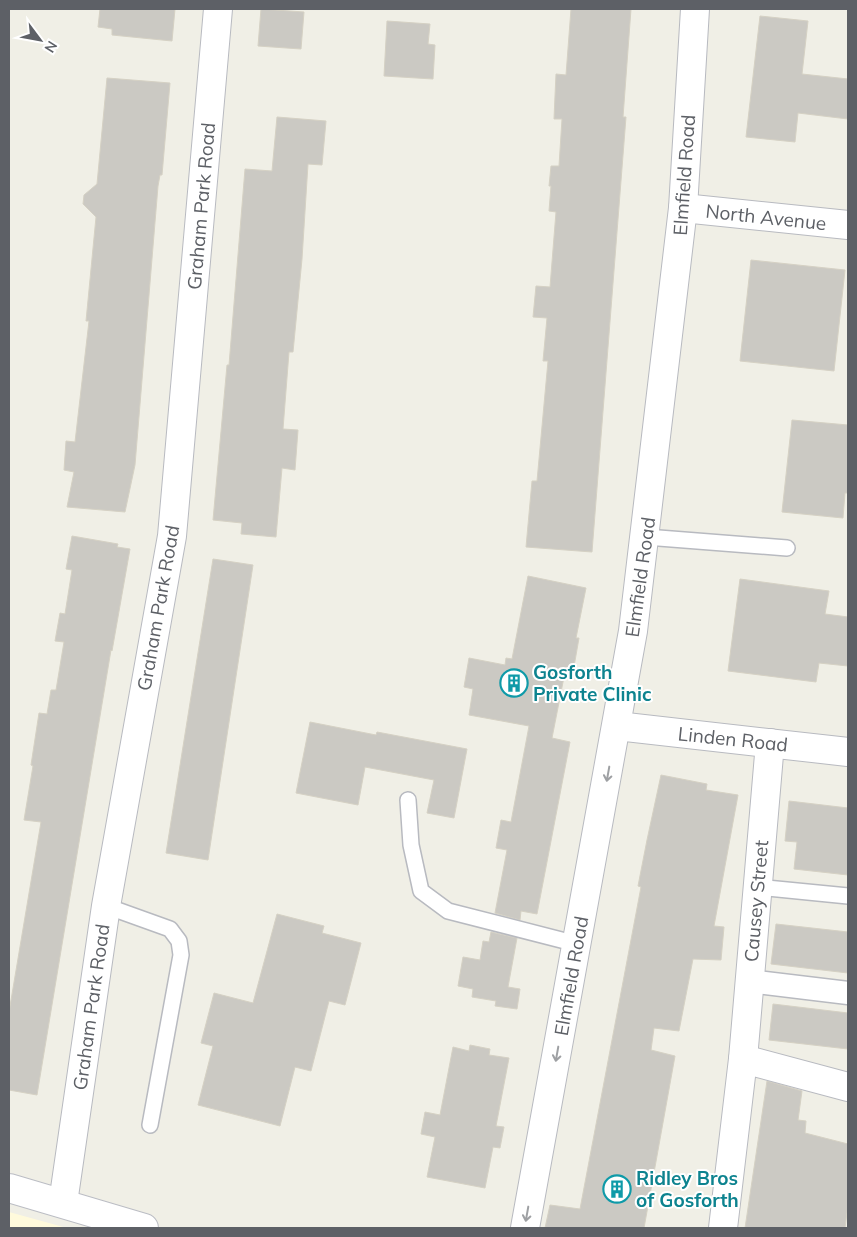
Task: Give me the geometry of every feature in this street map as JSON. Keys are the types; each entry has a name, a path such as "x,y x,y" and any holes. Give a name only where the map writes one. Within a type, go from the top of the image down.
{"street":[{"name":"Graham Park Road","path":"63,1203 106,906 172,536 218,9"},
{"name":"Elmfield Road","path":"525,1228 617,726 646,538 683,208 695,9"},
{"name":"North Avenue","path":"683,208 848,225"},
{"name":"Linden Road","path":"617,726 848,752"},
{"name":"Causey Street","path":"722,1228 742,1060 770,743"},
{"path":"749,981 848,993"},
{"path":"742,1060 848,1087"},
{"path":"9,1188 144,1228"}],"lane":[{"path":"646,538 787,548"},
{"path":"408,800 411,845 422,891 448,911 577,944"},
{"path":"757,887 848,896"},
{"path":"106,906 170,929 179,940 181,955 150,1125"}],"shaded area":[{"path":"9,1212 67,1228 9,1228"}],"building":[{"path":"100,9 175,9 172,41 112,35 112,29 98,27"},
{"path":"261,9 304,12 301,49 258,46"},
{"path":"571,9 631,9 623,117 626,117 592,552 526,547 532,481 537,481 548,361 543,361 547,318 533,317 536,286 550,287 556,212 549,211 551,186 549,186 551,166 559,166 562,119 554,119 556,74 566,75"},
{"path":"760,16 808,21 802,74 848,79 848,119 798,113 795,142 746,137"},
{"path":"387,21 430,24 428,44 435,45 433,79 384,76"},
{"path":"107,78 170,83 162,175 160,175 158,186 135,465 125,512 67,507 74,472 64,470 66,441 75,442 89,321 86,321 96,217 83,204 84,195 97,184"},
{"path":"277,117 326,121 322,165 308,164 302,259 293,352 289,352 283,429 298,430 295,470 282,468 276,537 241,534 242,523 213,520 227,365 229,365 245,169 272,171"},
{"path":"751,260 845,270 834,371 740,361"},
{"path":"792,420 848,425 848,493 845,493 843,518 782,512"},
{"path":"72,536 118,544 117,547 130,549 111,650 37,1095 9,1090 9,1012 41,822 24,820 33,766 31,765 39,713 47,714 51,690 56,690 64,642 55,641 60,613 65,614 72,570 66,569"},
{"path":"213,559 253,565 208,860 166,853"},
{"path":"528,576 586,588 576,638 579,638 572,678 564,677 552,738 570,742 537,914 521,911 520,920 495,913 507,850 496,848 501,820 511,822 529,726 469,715 473,689 464,687 469,658 505,665 506,658 512,659"},
{"path":"740,579 829,591 825,614 848,617 848,666 819,663 816,682 728,671"},
{"path":"310,722 376,735 377,732 467,749 454,818 427,813 434,780 365,767 358,805 296,793"},
{"path":"661,775 707,784 706,790 738,795 714,926 724,927 721,960 693,959 679,1031 654,1028 651,1050 675,1056 644,1228 545,1228 550,1205 580,1209 641,887 638,886"},
{"path":"789,801 848,808 848,875 794,869 797,842 785,841"},
{"path":"277,914 324,926 322,933 361,943 345,1005 329,1001 311,1071 295,1067 280,1126 198,1105 213,1046 201,1043 214,993 253,1003"},
{"path":"776,924 848,932 848,973 771,964"},
{"path":"491,932 517,938 508,987 520,989 517,1009 495,1006 496,1001 472,997 473,989 458,986 463,957 480,960 483,941 489,942"},
{"path":"773,1004 848,1013 848,1049 769,1040"},
{"path":"470,1045 490,1049 489,1055 509,1058 496,1126 504,1127 500,1148 493,1147 485,1188 427,1177 435,1137 421,1134 425,1112 440,1115 453,1047 469,1051"},
{"path":"767,1081 802,1091 798,1120 806,1121 805,1133 848,1144 848,1205 845,1228 745,1228"}],"place":[{"name":"Gosforth Private Clinic","path":"514,683"},
{"name":"Ridley Bros of Gosforth","path":"617,1189"}]}
